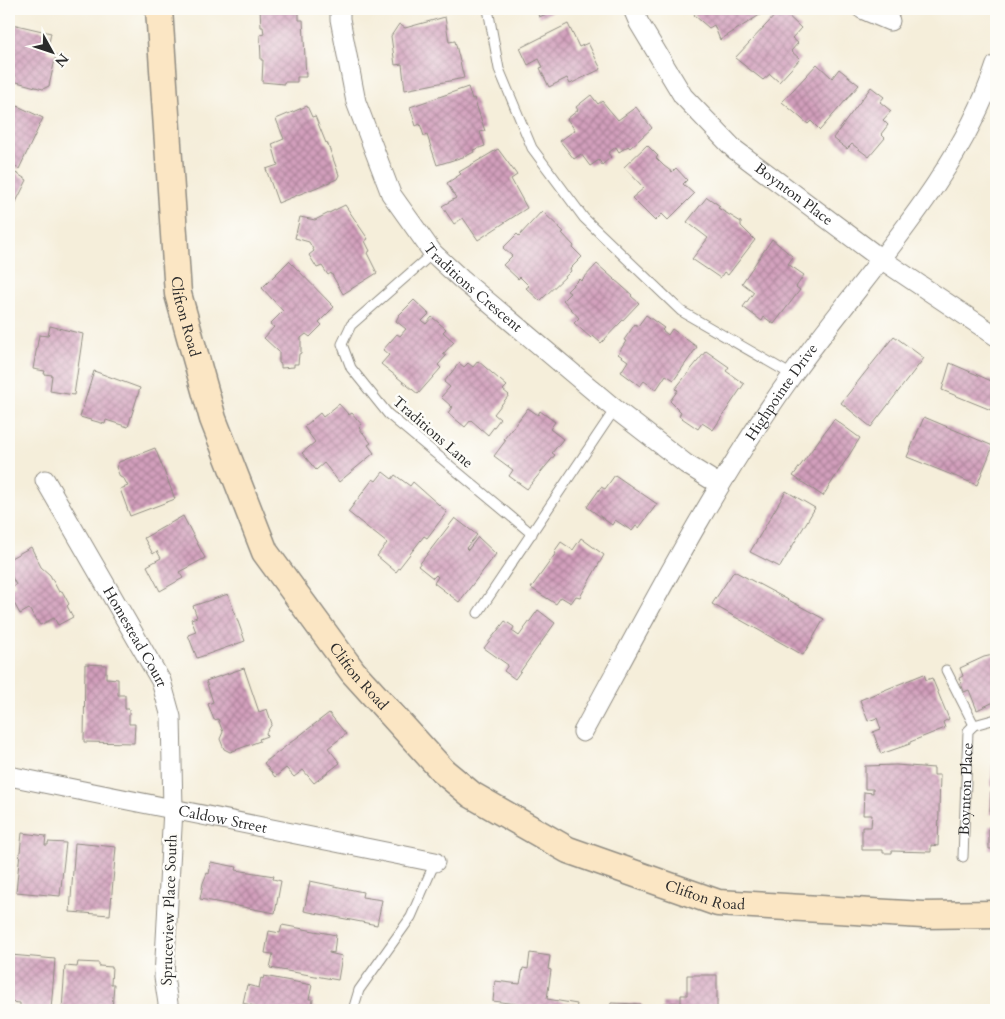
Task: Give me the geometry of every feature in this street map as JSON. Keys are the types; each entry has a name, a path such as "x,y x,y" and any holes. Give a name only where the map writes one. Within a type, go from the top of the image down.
{"main road":[{"name":"Clifton Road","path":"159,9 178,294 213,419 265,552 352,672 443,771 472,795 568,850 718,903 923,915 996,914"}],"street":[{"name":"Traditions Crescent","path":"340,9 340,19 356,102 391,194 433,253 461,279 615,409 686,464 720,485"},
{"name":"Boynton Place","path":"633,9 683,96 734,149 881,259 996,336"},
{"path":"862,9 890,22"},
{"name":"Highpointe Drive","path":"583,732 720,485 792,375 881,259 958,148 991,81 996,65"},
{"name":"Homestead Court","path":"46,480 161,681 171,717 173,809"},
{"name":"Caldow Street","path":"9,776 435,862"},
{"name":"Spruceview Place South","path":"168,1010 164,977 173,809"}],"lane":[{"path":"488,9 499,69 532,148 584,218 681,311 792,375"},
{"name":"Traditions Lane","path":"433,253 351,325 342,344 351,368 388,414 532,534"},
{"path":"478,613 615,409"},
{"name":"Boynton Place","path":"946,670 974,725"},
{"name":"Boynton Place","path":"963,857 968,731 974,725 996,719"},
{"path":"353,1010 359,990 411,917 435,862"}],"building":[{"path":"260,9 299,9 299,20 303,20 306,77 297,77 297,82 284,82 284,84 262,82 263,60 261,60 260,35 264,34 263,27 261,27"},
{"path":"536,9 559,9 539,17"},
{"path":"698,9 765,9 766,11 720,40 714,25 709,28 694,15"},
{"path":"781,9 801,28 792,38 798,43 791,51 800,59 779,82 770,74 763,80 735,58"},
{"path":"445,17 449,42 455,41 464,78 405,90 402,64 395,65 391,36 399,24 405,28"},
{"path":"12,24 51,33 47,52 56,55 49,86 43,89 13,81 15,76 9,74 9,37"},
{"path":"568,24 579,47 588,43 601,69 570,84 567,78 549,87 540,68 543,67 539,59 528,65 520,48"},
{"path":"817,64 832,78 839,69 859,85 820,130 811,121 808,124 782,102"},
{"path":"468,87 472,99 474,98 485,131 480,132 485,146 473,150 474,152 466,156 437,165 427,135 424,136 420,124 416,126 410,107"},
{"path":"871,87 884,97 880,102 891,111 883,120 888,125 881,134 885,138 869,157 852,144 847,149 833,138"},
{"path":"591,95 598,104 602,101 618,120 636,107 652,128 630,148 628,146 619,152 616,147 608,153 611,157 602,165 599,160 590,166 581,154 574,159 560,141 575,130 567,119 578,110 576,107"},
{"path":"9,102 43,118 19,169 9,164"},
{"path":"307,106 312,117 315,116 339,175 337,179 278,203 266,169 278,165 272,144 284,139 276,119"},
{"path":"647,145 658,156 656,158 664,166 672,172 676,168 687,180 683,184 694,194 668,220 662,214 655,221 632,198 644,188 624,167"},
{"path":"498,149 517,175 511,179 527,208 478,240 463,218 454,224 442,206 456,198 447,183 461,174 459,172"},
{"path":"16,173 27,180 15,204 11,201 9,204 9,178 12,180"},
{"path":"707,197 720,206 718,208 741,222 741,226 755,240 728,275 724,272 720,278 692,259 708,238 687,222"},
{"path":"345,205 368,239 365,241 370,251 367,253 377,273 343,294 331,273 328,275 322,266 317,268 309,255 314,251 309,242 295,238 300,217 315,220"},
{"path":"542,211 564,232 562,233 582,257 570,269 571,271 540,301 526,288 529,286 520,277 518,279 503,265 512,256 503,248 517,234 519,236"},
{"path":"772,239 793,257 788,264 804,275 796,287 800,290 774,324 764,317 762,321 743,307 754,292 742,283"},
{"path":"289,261 334,307 319,322 322,325 310,337 306,334 301,338 301,353 299,354 298,364 294,364 294,367 281,368 279,352 264,338 274,327 270,324 283,311 262,288"},
{"path":"597,264 639,303 601,343 593,336 591,338 574,323 579,318 563,300 570,293 567,291 579,279 581,281"},
{"path":"414,300 429,314 422,321 426,324 432,317 446,329 443,332 454,342 443,354 446,356 438,365 441,368 418,394 381,364 389,355 383,350 397,334 400,336 406,329 396,321 399,315"},
{"path":"646,315 664,328 662,330 668,335 672,329 697,347 674,380 666,375 656,390 644,381 640,386 621,372 628,361 618,354 626,341 624,340 635,324 638,326"},
{"path":"50,326 83,334 74,395 50,391 52,375 44,374 45,371 33,369 39,335 48,336"},
{"path":"894,336 924,358 871,427 841,403"},
{"path":"706,351 729,367 726,371 744,384 713,430 702,423 698,429 679,416 681,412 670,401 678,390 675,389"},
{"path":"478,361 507,386 503,390 509,395 494,414 500,419 488,435 471,420 465,427 448,413 452,407 441,397 450,387 444,382 459,363 464,367 468,363 473,367"},
{"path":"950,363 996,383 996,412 942,390"},
{"path":"94,371 140,388 128,427 106,420 105,424 80,417"},
{"path":"339,404 349,415 352,413 362,425 359,428 371,443 368,445 374,453 339,482 324,463 316,470 302,453 315,442 304,427 320,413 323,417"},
{"path":"528,408 538,415 540,411 555,422 550,429 563,439 552,453 555,455 527,489 509,476 513,470 494,456 506,440 504,439"},
{"path":"924,417 993,446 977,485 907,457"},
{"path":"834,419 860,438 823,496 793,476"},
{"path":"155,448 175,499 130,516 120,489 128,486 124,479 120,477 116,467 119,462"},
{"path":"383,472 392,479 395,475 410,486 413,482 447,512 427,538 424,536 396,572 377,556 387,543 348,512 373,479 376,481"},
{"path":"615,475 657,504 639,528 636,526 632,531 615,520 612,525 587,507 601,487 605,489"},
{"path":"786,491 815,508 780,567 750,552"},
{"path":"183,516 205,558 179,572 183,578 160,591 147,566 161,558 157,551 153,554 144,538"},
{"path":"455,518 477,535 466,548 468,550 478,537 496,554 459,602 434,583 438,577 436,575 433,578 418,566"},
{"path":"581,538 604,555 580,597 576,596 571,603 561,597 556,604 531,588 556,553 554,552 561,542 573,550"},
{"path":"31,547 41,567 50,575 59,592 62,591 69,604 67,606 73,617 58,625 54,618 40,625 29,609 20,614 9,594 9,589 16,585 9,571 9,559"},
{"path":"734,571 824,619 803,655 712,604"},
{"path":"228,594 245,641 197,658 188,635 196,632 191,619 197,617 193,606"},
{"path":"538,610 555,623 515,679 504,671 508,665 484,648 505,621 514,627 512,631 519,636"},
{"path":"993,655 996,656 996,701 977,710 969,690 964,692 959,678 963,676 960,668"},
{"path":"85,664 106,665 106,678 118,679 118,695 125,695 125,709 129,709 129,724 135,724 134,743 84,742"},
{"path":"244,668 259,712 267,709 272,724 266,733 267,736 259,739 260,741 230,752 224,749 220,739 223,732 218,719 214,720 208,704 213,702 206,681"},
{"path":"924,674 926,680 932,678 949,719 943,722 945,728 910,742 910,744 881,754 873,732 881,729 877,718 868,721 860,700"},
{"path":"329,713 346,734 328,748 340,763 314,783 303,770 294,777 286,768 275,777 264,763"},
{"path":"992,764 996,765 996,787 991,787"},
{"path":"896,765 934,768 934,775 940,775 938,846 931,845 931,852 892,851 892,853 883,853 883,850 862,850 862,827 871,827 872,815 863,815 864,792 873,793 873,789 865,789 865,766"},
{"path":"991,791 996,791 996,814 990,814"},
{"path":"989,826 996,826 996,849 989,849"},
{"path":"9,828 13,829 10,854 9,854"},
{"path":"22,833 46,836 45,845 48,845 48,842 66,843 60,896 16,892"},
{"path":"75,843 116,847 110,915 70,912"},
{"path":"211,862 237,867 236,870 274,876 273,879 281,881 275,913 200,899 203,883 207,873 209,874"},
{"path":"310,881 363,892 362,897 382,900 377,925 304,911"},
{"path":"282,925 336,935 334,953 329,953 342,956 338,980 270,968 273,954 265,953 269,931 280,933"},
{"path":"530,953 550,956 548,969 551,970 547,999 577,1004 576,1010 515,1010 516,1004 493,1001 495,981 520,984 523,968 528,969"},
{"path":"11,955 55,959 51,1010 25,1010 26,1007 20,1007 20,1003 9,1002"},
{"path":"78,962 99,963 99,966 112,967 111,984 114,984 112,1010 62,1010 65,966 77,967"},
{"path":"687,975 717,975 717,1010 663,1010 663,1003 681,1003 681,995 687,995"},
{"path":"264,976 312,985 309,999 313,999 312,1007 325,1010 253,1010 254,1006 243,1003 247,985 259,988 261,978 263,979"},
{"path":"611,1003 641,1004 641,1010 599,1010 600,1007 610,1007"},
{"path":"757,1006 767,1010 749,1010"}]}
